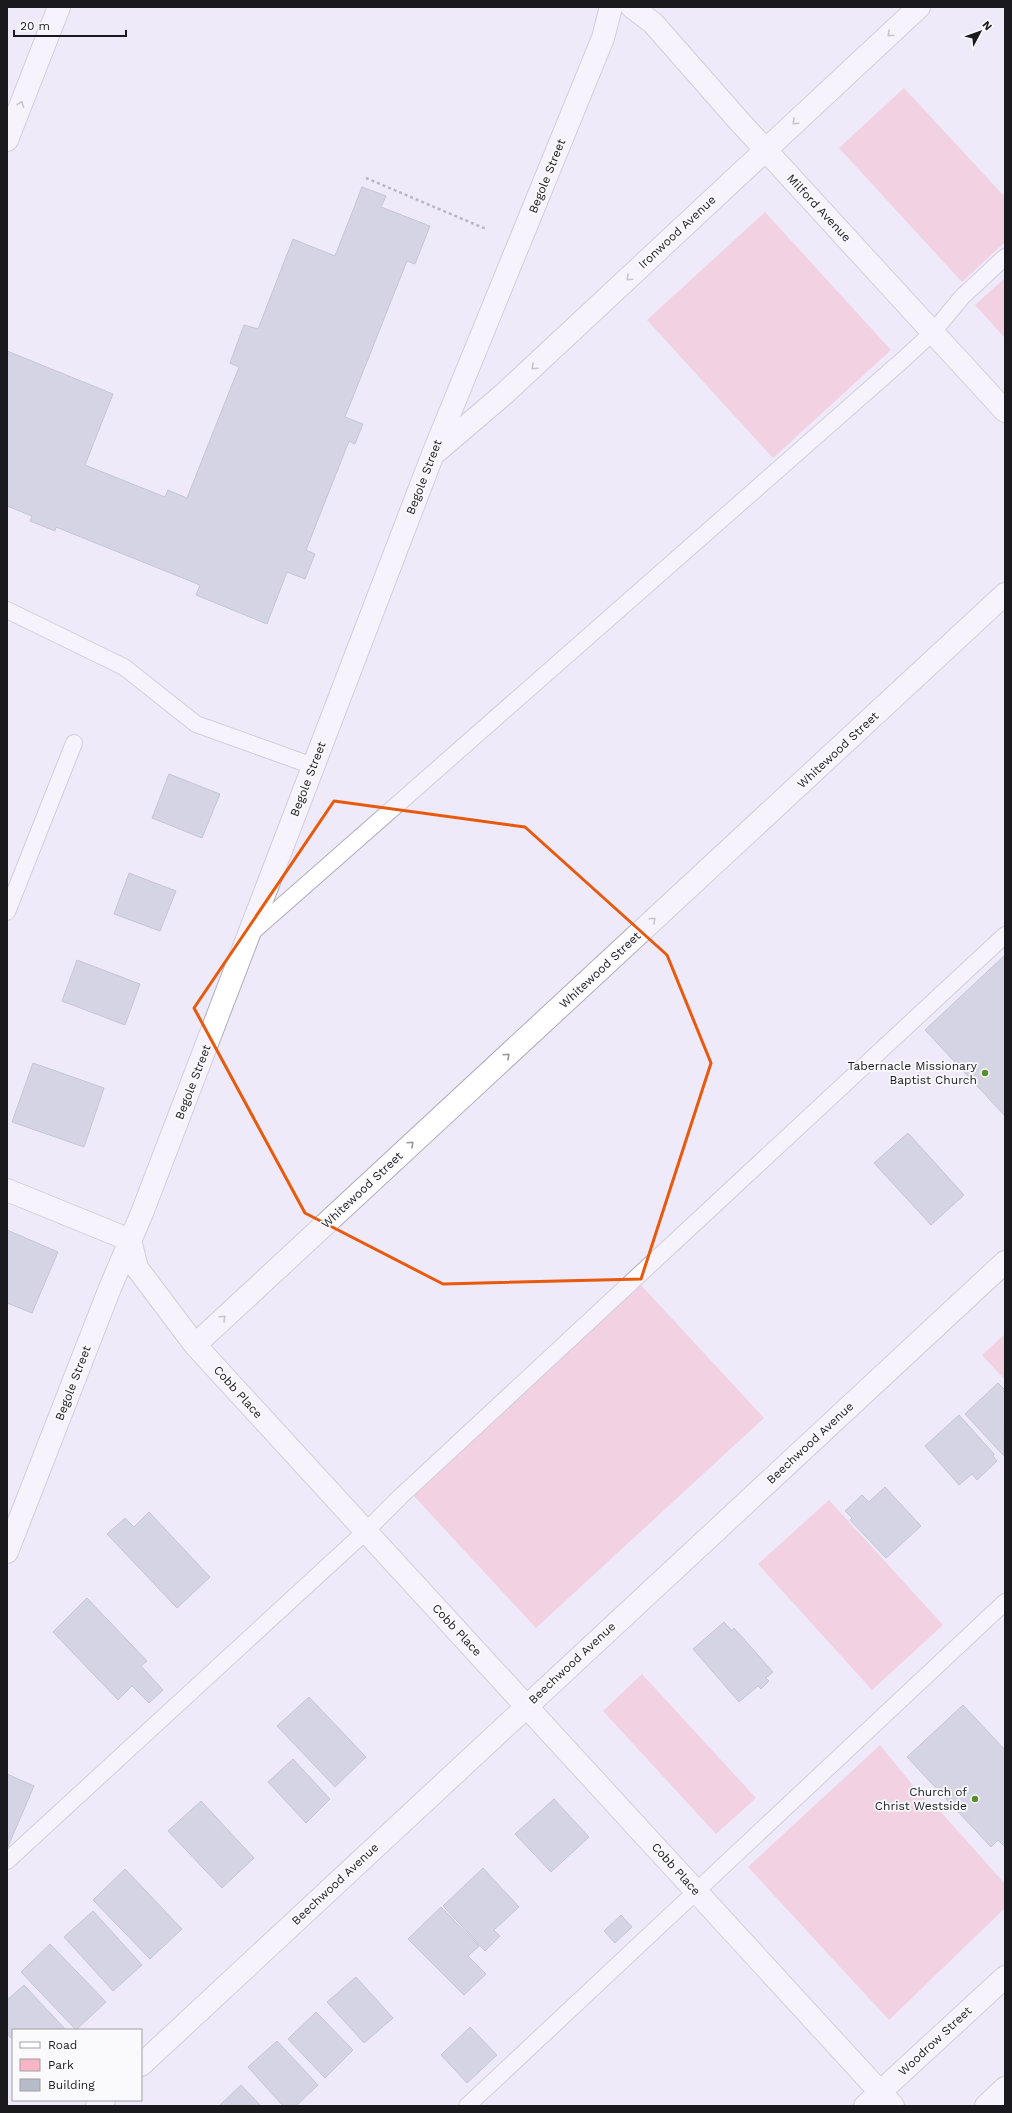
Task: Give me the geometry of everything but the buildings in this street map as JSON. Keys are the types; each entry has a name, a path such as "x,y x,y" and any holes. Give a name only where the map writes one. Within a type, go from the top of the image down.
{"street":[{"path":"7,140 59,7"},
{"name":"Begole Street","path":"7,1552 130,1240 145,1206 433,454 603,38 611,7"},
{"name":"Milford Avenue","path":"632,7 652,23 765,150 1005,411"},
{"name":"Ironwood Avenue","path":"433,454 504,394 919,7"},
{"name":"Whitewood Street","path":"195,1345 1005,594"},
{"path":"7,1190 130,1240"},
{"name":"Cobb Place","path":"130,1240 137,1268 195,1345 696,1892 879,2101"},
{"name":"Beechwood Avenue","path":"142,2064 1005,1262"},
{"name":"Woodrow Street","path":"879,2101 1005,1977"},
{"path":"986,2106 1005,2088"}],"lane":[{"path":"249,935 756,491 932,332 962,297 1005,257"},
{"path":"7,610 124,667 196,724 313,766"},
{"path":"7,912 74,743"},
{"path":"7,1860 366,1531 1005,935"},
{"path":"467,2106 1005,1602"}],"path":[{"path":"366,178 486,229"}],"highlighted area":[{"path":"334,801 525,827 667,955 711,1063 641,1279 443,1284 305,1213 194,1008"}],"green space":[{"path":"904,88 1005,197 1005,242 962,282 839,148"},
{"path":"765,212 891,350 773,458 647,320"},
{"path":"1005,278 1005,338 975,305"},
{"path":"641,1285 764,1418 536,1628 413,1495"},
{"path":"1005,1334 1005,1380 982,1355"},
{"path":"829,1500 943,1625 872,1690 758,1564"},
{"path":"642,1674 756,1798 716,1834 603,1711"},
{"path":"880,1745 929,1805 941,1812 1005,1884 1005,1908 889,2020 748,1867"}],"place":[{"name":"Tabernacle Missionary Baptist Church","path":"985,1073"},
{"name":"Church of Christ Westside","path":"975,1799"}]}
